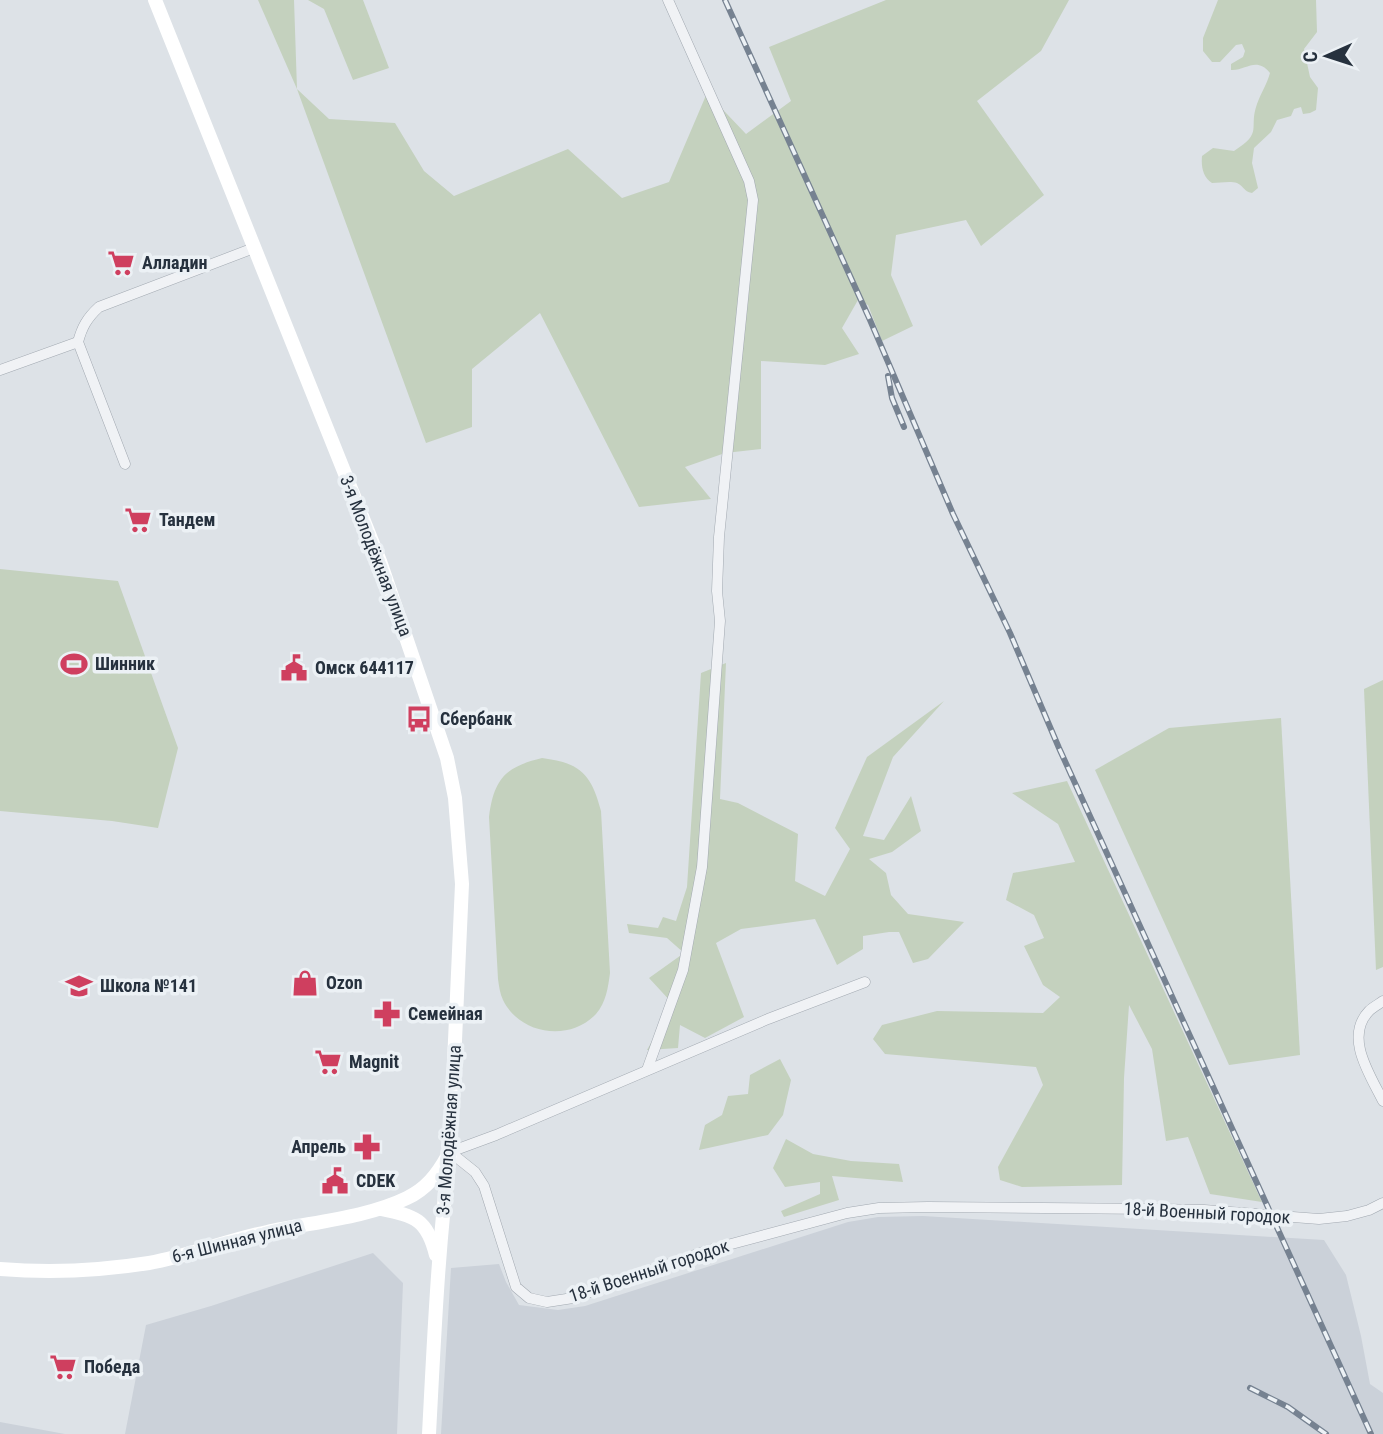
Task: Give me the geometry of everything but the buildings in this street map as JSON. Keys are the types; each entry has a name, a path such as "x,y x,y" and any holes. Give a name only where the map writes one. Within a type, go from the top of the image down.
{"main road":[{"name":"3-я Молодёжная улица","path":"155,0 380,561 447,758 454,798 462,884 450,1152 439,1265 429,1434"},
{"name":"6-я Шинная улица","path":"0,1269 73,1271 151,1262 265,1232 381,1209 409,1198 427,1186 450,1152"},
{"path":"381,1209 405,1214 418,1221 431,1237 439,1265"}],"street":[{"path":"647,1070 683,970 702,867 720,621 717,591 719,537 753,200 749,181 668,0"},
{"path":"125,464 78,342 87,318 99,307 254,248"},
{"path":"0,370 78,342"},
{"path":"450,1152 768,1019 865,982"},
{"path":"1383,1001 1368,1012 1360,1030 1359,1043 1364,1064 1383,1101"},
{"name":"18-й Военный городок","path":"450,1152 475,1172 484,1186 516,1287 529,1298 547,1302 573,1298 709,1250 848,1213 879,1208 1167,1209 1319,1219 1347,1216 1383,1203"}],"shaded area":[{"path":"923,1216 1324,1240 1346,1275 1370,1384 1383,1393 1383,1434 441,1434 451,1268 499,1264 519,1305 558,1310 585,1306 848,1222 878,1217"},
{"path":"373,1253 403,1283 397,1434 125,1434 146,1325"},
{"path":"0,1422 65,1434 0,1434"}],"green space":[{"path":"258,0 294,0 297,89"},
{"path":"308,0 363,0 389,68 353,80 324,9"},
{"path":"886,0 1069,0 1041,51 977,101 1044,195 981,246 966,220 896,235 891,275 913,326 882,341 868,305 858,300 842,328 859,354 825,365 761,361 761,449 725,453 685,467 711,499 639,507 540,313 472,369 472,427 426,443 297,89 329,119 395,123 424,171 454,196 568,149 622,198 669,182 707,93 746,134 791,101 769,47"},
{"path":"1218,0 1316,0 1317,32 1304,49 1310,77 1318,88 1316,110 1303,114 1301,107 1294,109 1291,116 1277,120 1271,132 1254,148 1252,163 1258,188 1252,193 1237,183 1212,183 1206,178 1202,168 1202,156 1213,148 1234,151 1249,139 1257,104 1270,73 1255,65 1231,70 1231,64 1243,57 1245,51 1242,44 1236,45 1220,62 1212,62 1203,51 1203,38"},
{"name":"Шинник","path":"0,569 118,581 178,748 158,828 0,811"},
{"path":"726,663 720,799 738,803 798,834 795,881 825,896 850,849 835,828 867,757 944,701 893,757 863,836 884,840 911,796 921,831 892,852 869,859 886,873 891,895 908,914 964,922 928,959 913,963 899,932 863,936 863,949 837,965 815,919 741,929 716,943 744,1017 705,1038 680,1025 678,1048 647,1050 673,1004 649,978 684,953 667,938 629,933 627,924 658,928 663,917 676,921 687,887 701,673"},
{"path":"1383,680 1383,967 1376,970 1364,689"},
{"path":"1281,718 1300,1055 1229,1065 1095,770 1169,728"},
{"path":"542,758 566,763 582,772 593,787 601,811 610,973 608,984 604,1000 596,1014 573,1029 560,1031 546,1031 521,1021 503,1000 498,979 489,817 491,804 498,784 510,771"},
{"path":"1067,781 1262,1202 1210,1194 1188,1137 1166,1141 1152,1049 1129,1005 1124,1078 1122,1185 1022,1187 1000,1180 998,1167 1043,1085 1036,1067 885,1054 873,1039 882,1025 937,1011 1043,1013 1060,997 1043,985 1024,946 1044,938 1034,915 1006,900 1013,873 1075,862 1058,824 1012,793"},
{"path":"780,1059 791,1080 783,1115 768,1135 699,1150 705,1125 722,1115 728,1096 748,1094 750,1075"},
{"path":"786,1139 813,1154 851,1161 899,1164 903,1182 832,1176 839,1200 784,1217 781,1211 820,1194 820,1182 785,1187 773,1168"}],"railway":[{"path":"725,0 870,320 953,514 1010,633 1059,748 1371,1434"},
{"path":"888,376 892,398 904,427"},
{"path":"1250,1388 1288,1407 1326,1434"}],"place":[{"name":"Алладин","path":"121,263"},
{"name":"Тандем","path":"138,520"},
{"name":"Шинник","path":"74,664"},
{"name":"Омск 644117","path":"294,668"},
{"name":"Сбербанк","path":"419,719"},
{"name":"Ozon","path":"305,983"},
{"name":"Школа №141","path":"79,986"},
{"name":"Семейная","path":"387,1014"},
{"name":"Magnit","path":"328,1062"},
{"name":"Апрель","path":"367,1147"},
{"name":"CDEK","path":"335,1181"},
{"name":"Победа","path":"63,1367"}]}
